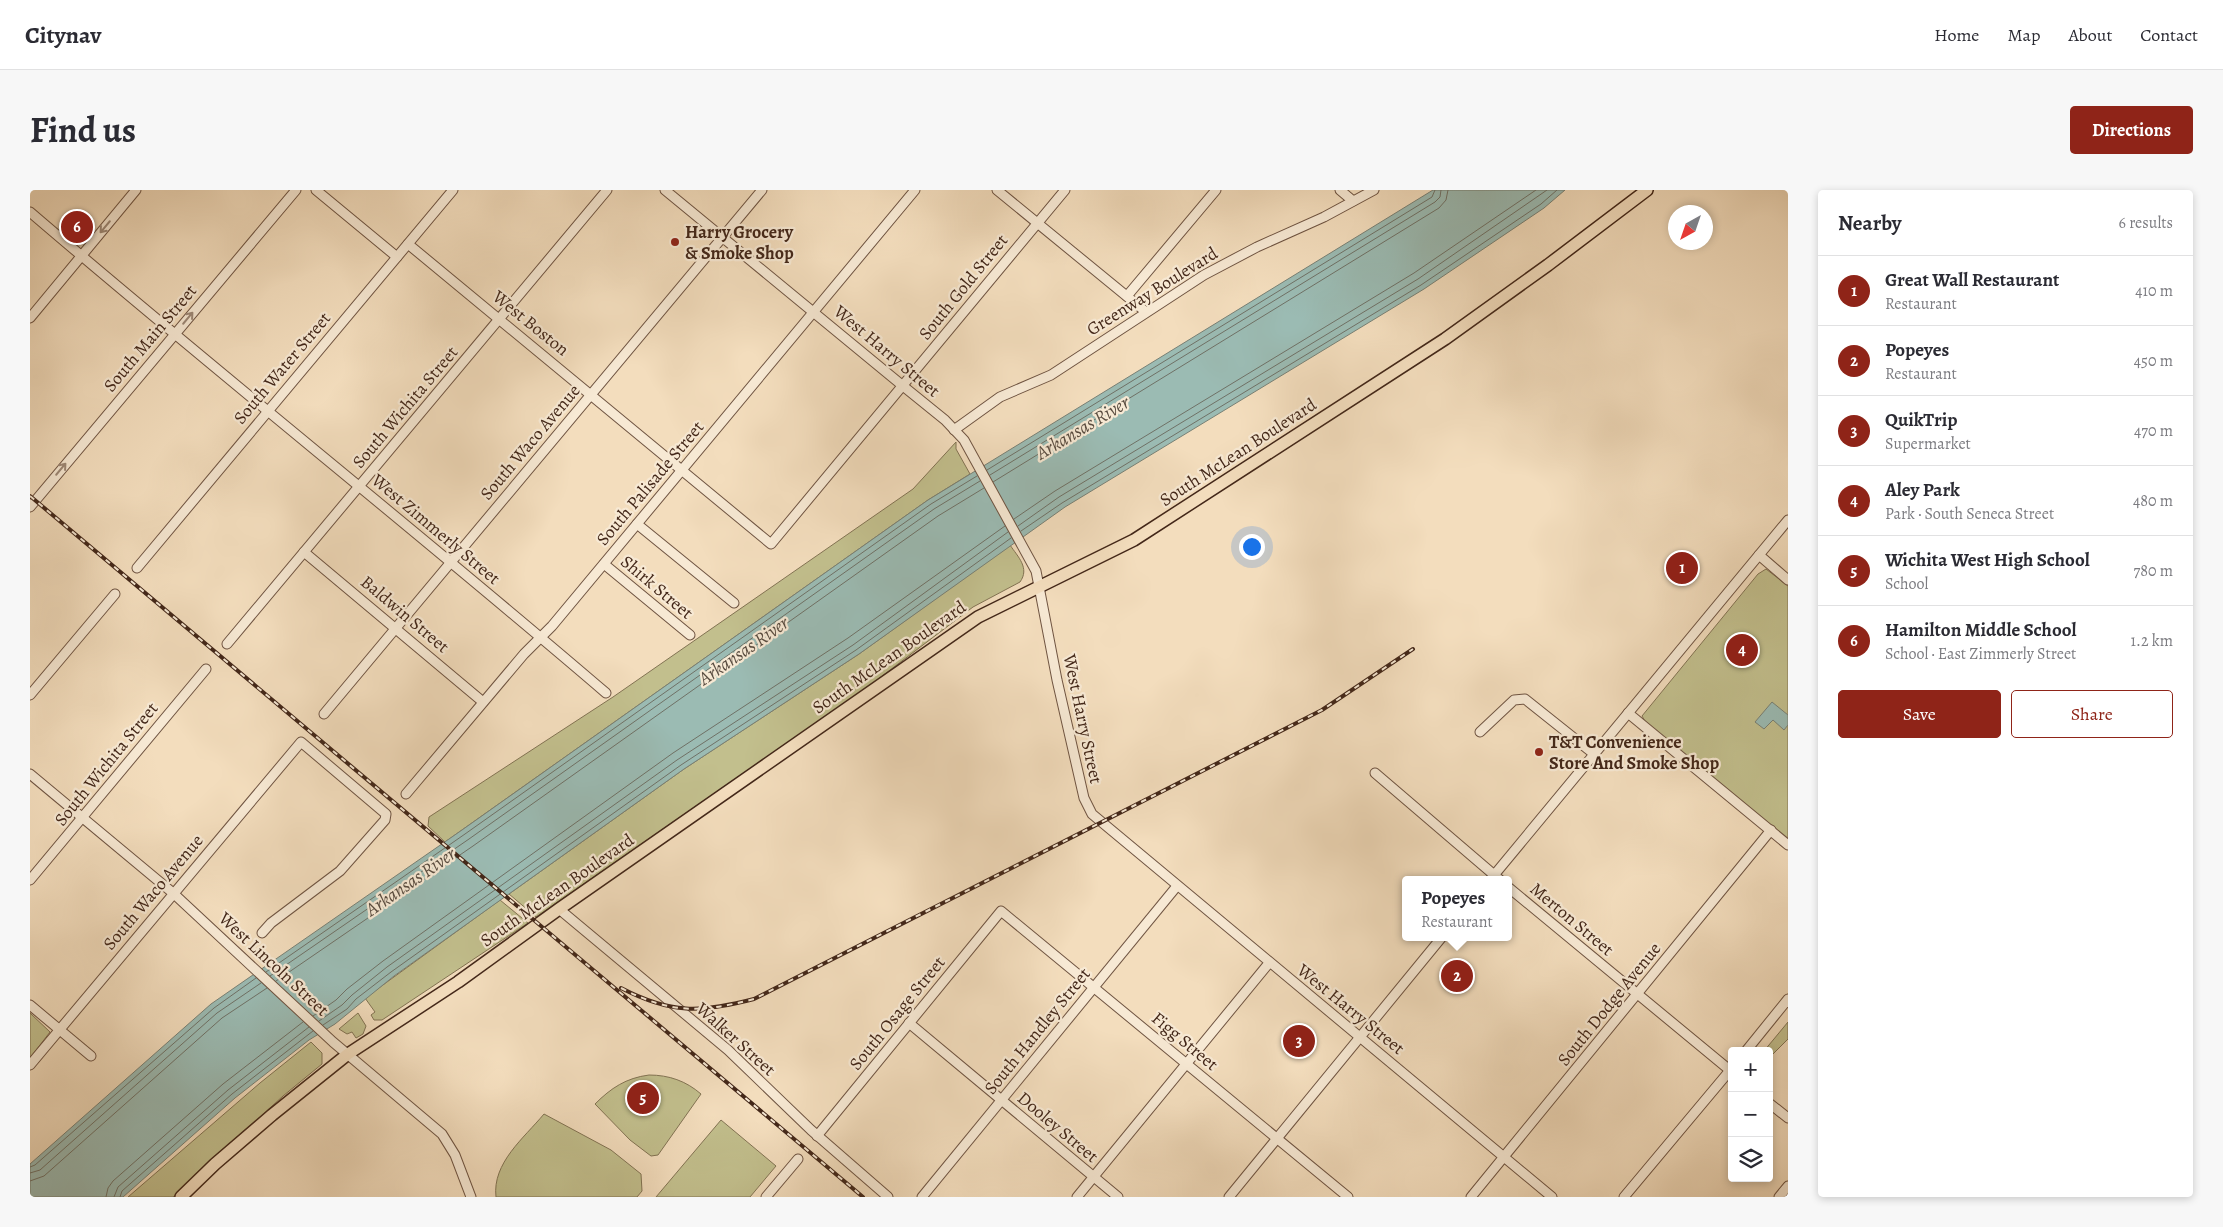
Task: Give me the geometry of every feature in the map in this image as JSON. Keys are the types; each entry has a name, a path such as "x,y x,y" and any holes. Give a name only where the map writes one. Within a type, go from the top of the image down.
{"main road":[{"name":"South McLean Boulevard","path":"181,1197 215,1164 348,1054 458,982 559,908 978,617 1134,540 1437,345 1548,266 1647,190"}],"street":[{"path":"30,318 136,190"},
{"name":"South Main Street","path":"30,507 296,190"},
{"path":"316,190 397,257"},
{"name":"South Water Street","path":"136,568 453,190"},
{"name":"South Wichita Street","path":"227,644 607,190"},
{"name":"West Harry Street","path":"665,190 903,386 964,440 1036,571 1084,798 1092,814 1099,822 1552,1197"},
{"name":"South Waco Avenue","path":"324,714 762,190"},
{"name":"South Palisade Street","path":"406,794 524,654 604,564 915,190"},
{"path":"997,190 1146,312"},
{"name":"South Gold Street","path":"771,544 1065,190"},
{"path":"1127,296 1216,190"},
{"path":"1340,190 1354,201"},
{"name":"Greenway Boulevard","path":"954,430 1000,397 1051,376 1204,275 1257,247 1324,217 1374,190"},
{"name":"West Zimmerly Street","path":"30,212 266,411 452,562 606,693"},
{"name":"West Boston","path":"408,244 771,544"},
{"path":"1497,876 1594,754 1788,520"},
{"path":"637,524 734,603"},
{"name":"Baldwin Street","path":"304,552 483,702"},
{"path":"1759,555 1788,580"},
{"name":"Shirk Street","path":"604,564 690,635"},
{"path":"30,695 115,594"},
{"name":"South Wichita Street","path":"30,880 206,669"},
{"path":"1480,732 1514,700 1525,699 1594,754"},
{"path":"1628,713 1788,845"},
{"name":"South Waco Avenue","path":"30,1065 301,742 386,814 385,820 352,859 262,933"},
{"path":"1375,773 1493,876"},
{"name":"West Lincoln Street","path":"30,774 173,893 333,1042 442,1134 455,1155 471,1197"},
{"name":"South Dodge Avenue","path":"1471,1197 1771,830"},
{"name":"South Handley Street","path":"922,1197 1177,886"},
{"name":"Merton Street","path":"1512,890 1728,1068"},
{"name":"Walker Street","path":"559,908 728,1050 817,1136 888,1197"},
{"name":"Figg Street","path":"1001,911 1348,1197"},
{"name":"South Osage Street","path":"817,1136 1001,911"},
{"path":"1230,1197 1439,941"},
{"path":"1077,1197 1269,963"},
{"path":"1749,1047 1788,999"},
{"path":"30,1005 91,1056"},
{"name":"Dooley Street","path":"909,1023 1118,1197"},
{"path":"1624,1197 1728,1074"},
{"path":"1773,1106 1788,1118"},
{"path":"766,1197 798,1159"},
{"path":"1779,1197 1788,1186"}],"shaded area":[{"path":"956,442 956,449 970,474 928,500 445,842 428,826 429,817 613,697 913,489"},
{"path":"1010,545 1022,563 1024,572 1020,582 973,607 869,686 536,917 509,894 684,769 859,654"},
{"path":"1766,569 1788,586 1788,839 1646,723 1642,716 1758,574"},
{"path":"500,900 528,923 382,1020 374,1020 371,1015 375,1012 365,998"},
{"path":"30,1013 50,1032 30,1058"},
{"path":"358,1013 366,1026 363,1034 356,1038 352,1032 347,1034 339,1029"},
{"path":"1788,1022 1788,1039 1773,1054 1773,1047 1767,1047"},
{"path":"311,1042 322,1053 322,1064 283,1096 173,1197 128,1197 260,1083"},
{"path":"649,1075 677,1080 701,1094 658,1155 651,1156 630,1140 595,1104 619,1085 641,1076"},
{"path":"544,1114 611,1150 641,1174 642,1191 637,1197 496,1197 496,1185 504,1162"},
{"path":"721,1120 776,1166 750,1197 656,1197"}],"water":[{"name":"Arkansas River","path":"1433,190 1565,190 1544,208 1424,289 1065,507 859,654 684,769 394,976 335,1024 309,1040 235,1098 123,1197 30,1197 30,1164 211,1004 462,830 928,500"},
{"path":"1772,702 1788,715 1788,725 1784,730 1773,720 1764,729 1755,722"}],"railway":[{"path":"30,496 863,1197"},
{"path":"621,988 639,997 671,1007 701,1009 754,999 1322,710 1413,649"}],"place":[{"name":"Hamilton Middle School","path":"77,227"},
{"name":"Harry Grocery & Smoke Shop","path":"675,242"},
{"name":"Great Wall Restaurant","path":"1682,568"},
{"name":"Aley Park","path":"1742,650"},
{"name":"T&T Convenience Store And Smoke Shop","path":"1539,752"},
{"name":"Popeyes","path":"1457,976"},
{"name":"QuikTrip","path":"1299,1041"},
{"name":"Wichita West High School","path":"643,1098"}]}
